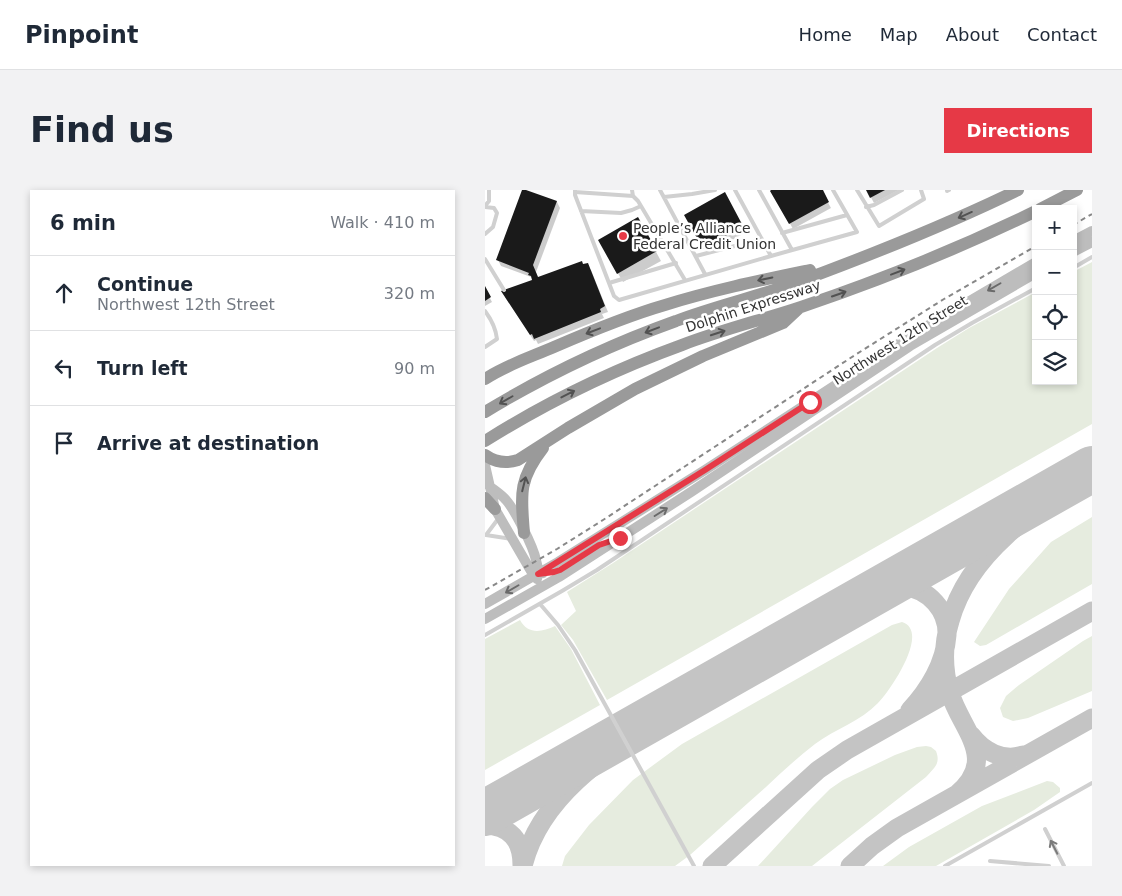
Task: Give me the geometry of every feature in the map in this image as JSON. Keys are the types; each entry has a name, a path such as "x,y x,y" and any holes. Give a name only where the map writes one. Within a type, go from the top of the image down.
{"highway":[{"name":"Dolphin Expressway","path":"485,412 559,371 629,339 677,320 793,283 949,222 1018,190"},
{"path":"1049,205 1077,190"},
{"name":"Dolphin Expressway","path":"490,438 567,395 625,367 691,342 800,307 911,266 1032,213"},
{"path":"487,377 589,332 664,305 730,287 847,262"},
{"path":"485,455 499,462 513,462 642,385 703,356 783,323 800,307"},
{"path":"524,533 521,500 524,482 532,463 550,439"},
{"path":"487,489 497,513"}],"main road":[{"path":"1077,239 1092,230"},
{"path":"1077,250 1092,242"},
{"name":"Northwest 12th Street","path":"485,604 558,562 705,470 917,332 1032,264"},
{"name":"Northwest 12th Street","path":"485,619 559,577 620,538 910,346 1032,275"},
{"path":"485,465 487,489 502,496 508,503 535,555 538,574 528,594"},
{"path":"497,513 531,571 538,574 560,570 599,545 620,538"},
{"path":"535,555 543,560 558,562"}],"lane":[{"path":"485,234 493,226 497,213 493,208 485,207 489,201 489,190"},
{"path":"633,190 633,196 641,206 685,280"},
{"path":"660,190 705,274"},
{"path":"664,197 715,190"},
{"path":"735,190 771,256"},
{"path":"759,190 792,250"},
{"path":"633,196 575,191 614,296 619,300 857,232 833,190"},
{"path":"857,190 879,226 925,199 921,190"},
{"path":"867,207 901,190"},
{"path":"581,211 621,213 641,206"},
{"path":"782,233 847,216"},
{"path":"696,256 762,239"},
{"path":"1077,266 1092,257"},
{"path":"485,259 504,290"},
{"path":"609,283 676,263"},
{"path":"485,635 602,566 946,338 1032,290"},
{"path":"485,312 497,335 497,339 485,347"},
{"path":"485,535 495,524 497,513"},
{"path":"485,535 512,539"},
{"path":"540,604 558,625 575,650 694,866"},
{"path":"945,866 1092,783"},
{"path":"1045,829 1064,866"},
{"path":"990,861 1049,866"}],"shaded area":[{"path":"1092,262 1092,424 607,700 573,640 561,625 576,611 567,592 937,348 969,328 1032,294 1032,385 1077,385 1077,270"},
{"path":"1092,517 1092,584 986,645 980,646 974,642 1009,589 1051,542"},
{"path":"520,620 527,628 536,631 555,626 571,649 600,705 485,770 485,639"},
{"path":"902,622 910,628 912,637 910,648 899,674 878,703 864,715 809,749 690,855 675,866 562,866 565,856 589,825 633,780 682,744 892,625"},
{"path":"1092,636 1092,691 1028,718 1013,721 1003,717 1000,708 1006,696 1019,685"},
{"path":"926,746 936,751 938,759 936,765 926,777 812,866 758,866 830,789 843,780 895,755 917,747"},
{"path":"1047,781 1053,782 1060,788 1060,792 1034,810 936,866 883,866 909,847 982,806"}],"building":[{"path":"522,190 557,201 533,265 538,277 582,261 583,264 588,263 605,306 600,309 601,312 534,339 501,291 532,280 531,276 528,275 529,273 496,260"},
{"path":"771,190 823,190 829,202 789,224"},
{"path":"866,190 885,190 870,198"},
{"path":"725,192 743,226 703,249 684,215"},
{"path":"638,217 657,251 617,274 598,240"},
{"path":"485,286 491,297 485,301"}],"taxiway":[{"path":"956,795 969,782 975,769 976,757 974,744 950,693 945,666 948,630 959,596 972,574 1007,535 1048,502 1092,474"},
{"path":"875,592 897,587 905,587 922,592 935,603 944,618 947,635 943,656 930,685 910,710"},
{"path":"712,866 818,770 847,750 1092,611"},
{"path":"523,866 531,841 544,819 559,799 577,781 617,748 733,673"},
{"path":"850,866 872,846 897,828 1092,718"},
{"path":"971,735 981,746 994,754 1008,757 1023,755"},
{"path":"485,817 535,785"},
{"path":"485,825 501,828 513,836 520,848 522,865"}],"runway":[{"path":"485,813 1092,469"}],"railway":[{"path":"1077,223 1092,214"},
{"path":"485,590 603,520 944,299 1032,248"}],"place":[{"name":"People’s Alliance Federal Credit Union","path":"623,236"}],"route":[{"path":"620,538 599,545 560,570 538,574 810,402"}]}
